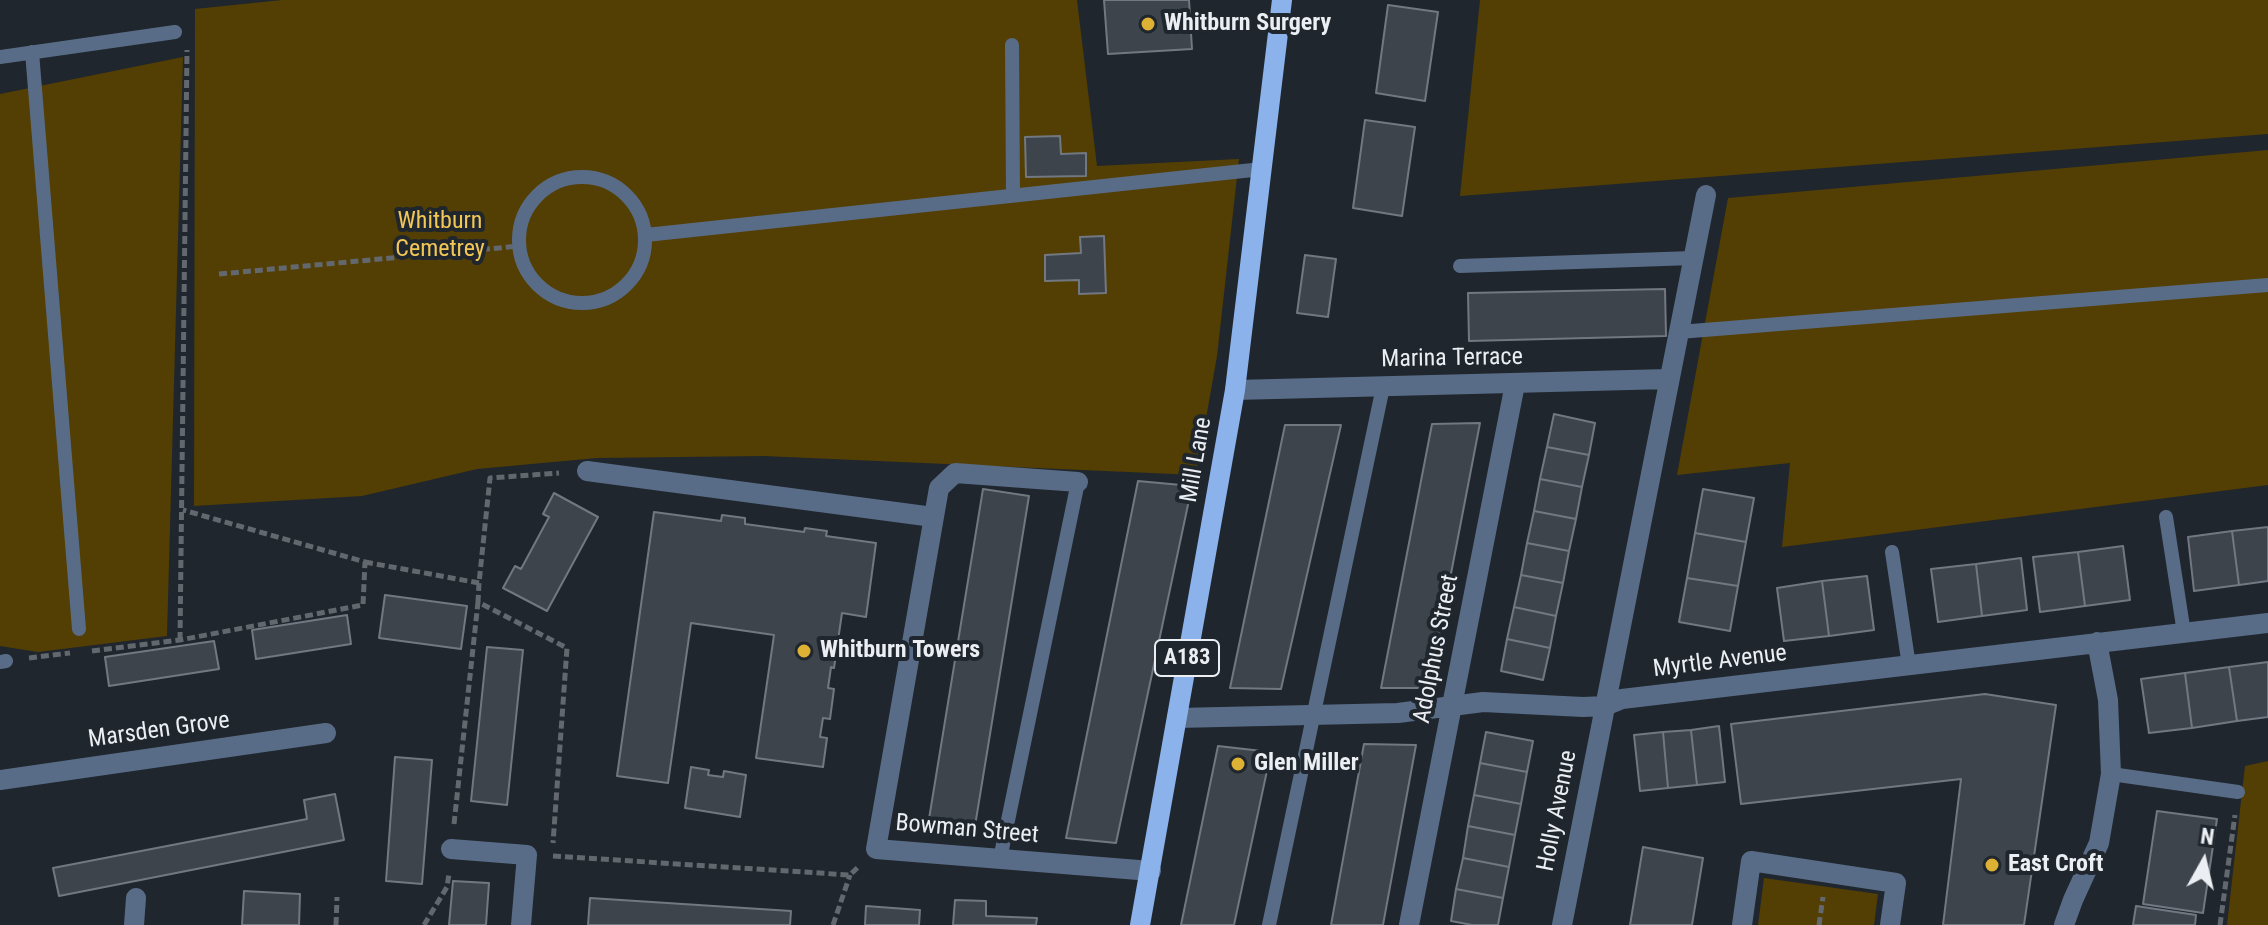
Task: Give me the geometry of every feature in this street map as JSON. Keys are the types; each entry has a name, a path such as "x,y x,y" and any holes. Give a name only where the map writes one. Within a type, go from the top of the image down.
{"main road":[{"name":"Mill Lane","path":"1140,925 1235,390 1282,0"}],"street":[{"name":"Holly Avenue","path":"1562,925 1706,195"},
{"name":"Marina Terrace","path":"1235,390 1669,379"},
{"name":"Adolphus Street","path":"1409,925 1515,384"},
{"path":"587,471 933,517"},
{"name":"Bowman Street","path":"1078,482 955,473 939,488 876,849 1151,871"},
{"name":"Myrtle Avenue","path":"1177,718 1398,713 1483,702 1605,706 1622,699 2268,623"},
{"path":"2064,925 2099,843 2111,774 2108,700 2097,642"},
{"name":"Marsden Grove","path":"0,780 326,733"},
{"path":"451,849 527,855 521,925"},
{"path":"1742,925 1751,861 1896,883 1890,925"},
{"path":"134,925 136,898"}],"lane":[{"path":"0,57 175,32"},
{"path":"1012,45 1013,194"},
{"path":"32,52 79,629"},
{"path":"646,235 1262,169"},
{"path":"570,177 591,177 612,184 629,196 640,214 646,235 644,255 635,275 621,290 602,300 582,303 562,300 544,290 530,275 521,256 519,236 524,216 535,198 551,185 570,177"},
{"path":"1460,266 1693,258"},
{"path":"1679,332 2268,285"},
{"path":"1269,925 1383,387"},
{"path":"1000,859 1078,482"},
{"path":"2166,517 2184,633"},
{"path":"1892,552 1909,666"},
{"path":"2111,774 2238,792"}],"path":[{"path":"175,32 187,30 180,640 363,605 365,562"},
{"path":"219,274 520,246"},
{"path":"424,925 447,887 490,478 587,471"},
{"path":"183,510 365,562 479,583"},
{"path":"478,602 567,648 552,856"},
{"path":"2220,925 2238,792"},
{"path":"833,925 850,875 876,849"},
{"path":"527,855 850,875"},
{"path":"336,925 337,897"}],"green space":[{"name":"Whitburn Cemetrey","path":"282,0 1077,0 1097,166 1239,159 1217,356 1196,475 764,456 597,458 477,469 362,496 194,506 195,9"},
{"path":"1480,0 2268,0 2268,134 1460,196"},
{"path":"183,57 167,636 38,652 0,646 0,94"},
{"path":"2268,150 2268,485 1782,547 1790,463 1677,475 1728,198"},
{"path":"2268,761 2268,925 2227,925 2245,766"},
{"path":"1764,878 1878,894 1874,925 1758,925"}],"building":[{"name":"Whitburn Surgery","path":"1104,0 1189,0 1192,49 1108,54"},
{"path":"1388,5 1438,12 1425,101 1376,93"},
{"path":"1365,120 1415,127 1402,216 1353,208"},
{"path":"1060,136 1061,154 1086,153 1086,176 1026,177 1025,137"},
{"path":"1104,236 1106,293 1079,294 1079,280 1045,281 1045,255 1081,253 1080,237"},
{"path":"1305,255 1336,259 1328,317 1297,313"},
{"path":"1665,289 1666,336 1469,341 1468,293"},
{"path":"1554,414 1595,423 1589,455 1547,447"},
{"path":"1480,423 1429,688 1381,688 1432,424"},
{"path":"1285,425 1341,425 1281,689 1230,688"},
{"path":"1547,447 1589,455 1582,487 1540,479"},
{"path":"1540,479 1582,487 1576,519 1534,511"},
{"path":"1138,481 1192,486 1116,843 1066,838"},
{"path":"983,489 1029,496 974,832 928,825"},
{"path":"1703,489 1754,498 1746,542 1695,533"},
{"path":"554,493 598,517 547,611 503,588 515,566 521,569 549,517 543,514"},
{"path":"1534,511 1576,519 1569,551 1527,543"},
{"name":"Whitburn Towers","path":"654,512 721,521 722,515 745,518 745,524 804,532 805,528 827,531 826,536 876,543 866,617 842,613 828,688 834,689 830,719 823,718 820,737 827,738 823,767 756,758 774,635 691,623 668,783 617,776"},
{"path":"2268,527 2268,581 2239,585 2232,531"},
{"path":"2232,531 2239,585 2194,591 2188,537"},
{"path":"1695,533 1746,542 1738,586 1687,578"},
{"path":"1527,543 1569,551 1563,583 1521,575"},
{"path":"2123,546 2130,600 2085,606 2078,552"},
{"path":"2078,552 2085,606 2040,612 2033,557"},
{"path":"2021,558 2027,610 1982,616 1976,564"},
{"path":"1976,564 1982,616 1938,622 1931,569"},
{"path":"1521,575 1563,583 1556,616 1514,607"},
{"path":"1867,576 1874,630 1829,636 1822,581"},
{"path":"1687,578 1738,586 1730,631 1679,622"},
{"path":"1822,581 1829,636 1784,641 1777,588"},
{"path":"385,595 467,606 461,649 379,638"},
{"path":"1514,607 1556,616 1550,648 1507,639"},
{"path":"347,615 351,644 256,659 252,630"},
{"path":"1507,639 1550,648 1543,680 1501,671"},
{"path":"214,641 219,669 109,686 105,657"},
{"path":"487,647 523,650 507,805 471,801"},
{"path":"2268,662 2268,717 2237,721 2229,667"},
{"path":"2229,667 2237,721 2192,728 2185,673"},
{"path":"2185,673 2192,728 2149,733 2141,679"},
{"name":"East Croft","path":"1985,694 2056,705 2024,925 1943,925 1961,779 1741,804 1731,724"},
{"path":"1719,726 1725,782 1697,785 1691,730"},
{"path":"1691,730 1697,785 1668,788 1663,732"},
{"path":"1486,732 1533,741 1527,772 1480,763"},
{"path":"1663,732 1668,788 1640,791 1634,735"},
{"path":"1364,744 1416,745 1383,925 1331,925"},
{"path":"1218,746 1271,752 1234,925 1181,925"},
{"path":"395,757 432,760 422,884 386,881"},
{"path":"1480,763 1527,772 1521,804 1474,795"},
{"path":"691,767 709,770 708,775 723,777 724,771 746,775 740,817 685,808"},
{"path":"335,794 344,840 59,896 53,868 307,819 304,800"},
{"path":"1474,795 1521,804 1515,835 1468,826"},
{"path":"2157,811 2217,819 2203,913 2143,904"},
{"path":"1468,826 1515,835 1509,867 1463,858"},
{"path":"1643,847 1703,858 1692,925 1630,925"},
{"path":"1463,858 1509,867 1503,898 1456,889"},
{"path":"453,881 489,883 486,925 449,925"},
{"path":"1456,889 1503,898 1498,925 1451,921"},
{"path":"244,891 300,894 299,925 242,925"},
{"path":"590,898 791,911 790,925 588,925"},
{"path":"955,900 986,901 986,916 1037,918 1036,925 953,925"},
{"path":"866,906 920,910 919,925 865,925"},
{"path":"2136,906 2196,915 2195,925 2133,925"}],"place":[{"name":"Whitburn Surgery","path":"1148,24"},
{"name":"Whitburn Towers","path":"804,651"},
{"name":"Glen Miller","path":"1238,764"},
{"name":"East Croft","path":"1992,865"}]}
